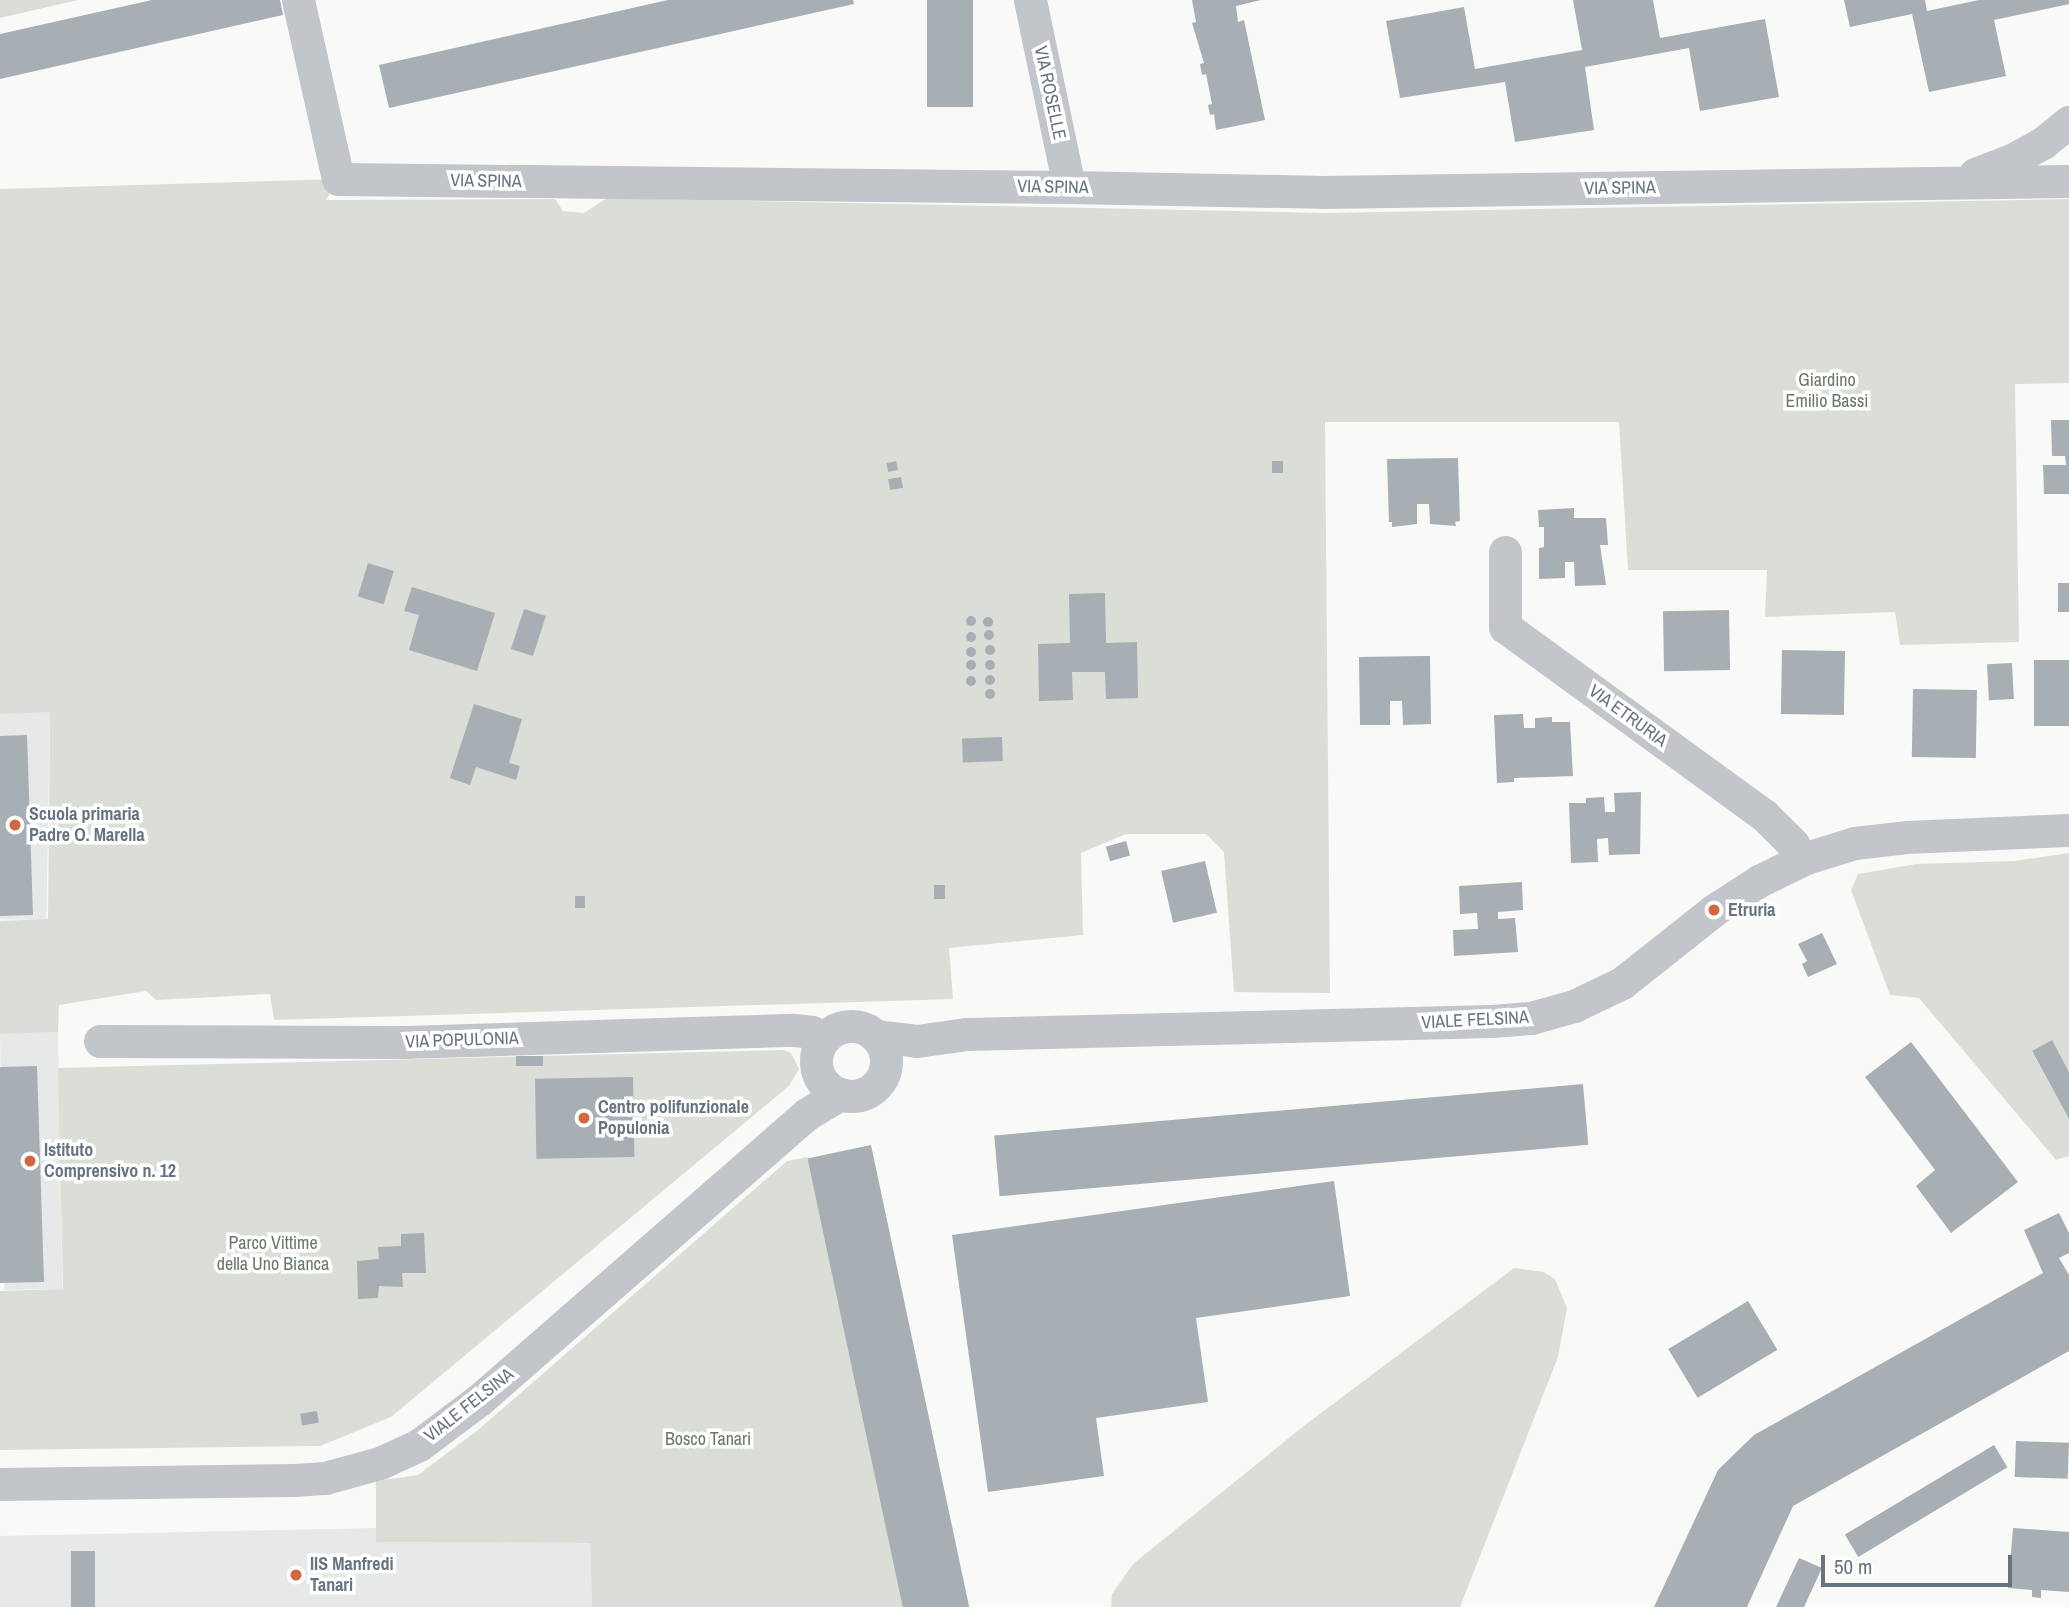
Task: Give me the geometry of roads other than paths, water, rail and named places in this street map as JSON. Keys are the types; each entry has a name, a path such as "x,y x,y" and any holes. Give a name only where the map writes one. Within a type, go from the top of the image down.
{"street":[{"name":"VIA SPINA","path":"298,0 338,179 1323,192 2069,181"},
{"name":"VIA ROSELLE","path":"1030,0 1069,187"},
{"name":"VIA SPINA","path":"1953,181 2012,160 2056,138 2069,122"},
{"name":"VIA ETRURIA","path":"1505,552 1506,627 1764,815 1793,844 1801,860"},
{"name":"VIALE FELSINA","path":"0,1484 325,1478 380,1463 419,1445 479,1400 807,1114 831,1088 851,1096 872,1089 885,1071 882,1048 966,1034 1531,1018 1574,1006 1622,983 1714,910 1759,881 1801,860 1855,844 1906,837 2069,830"},
{"path":"831,1088 815,1059 824,1038 844,1026 856,1025 882,1048"},
{"name":"VIA POPULONIA","path":"100,1041 405,1042 794,1030 812,1032 824,1038"}],"place":[{"name":"Scuola primaria Padre O. Marella","path":"15,825"},
{"name":"Etruria","path":"1714,910"},
{"name":"Centro polifunzionale Populonia","path":"584,1118"},
{"name":"Istituto Comprensivo n. 12","path":"30,1161"},
{"name":"IIS Manfredi Tanari","path":"296,1575"}],"park label":[{"name":"Giardino Emilio Bassi","path":"1827,391"},
{"name":"Parco Vittime della Uno Bianca","path":"273,1254"},
{"name":"Bosco Tanari","path":"708,1439"}]}
